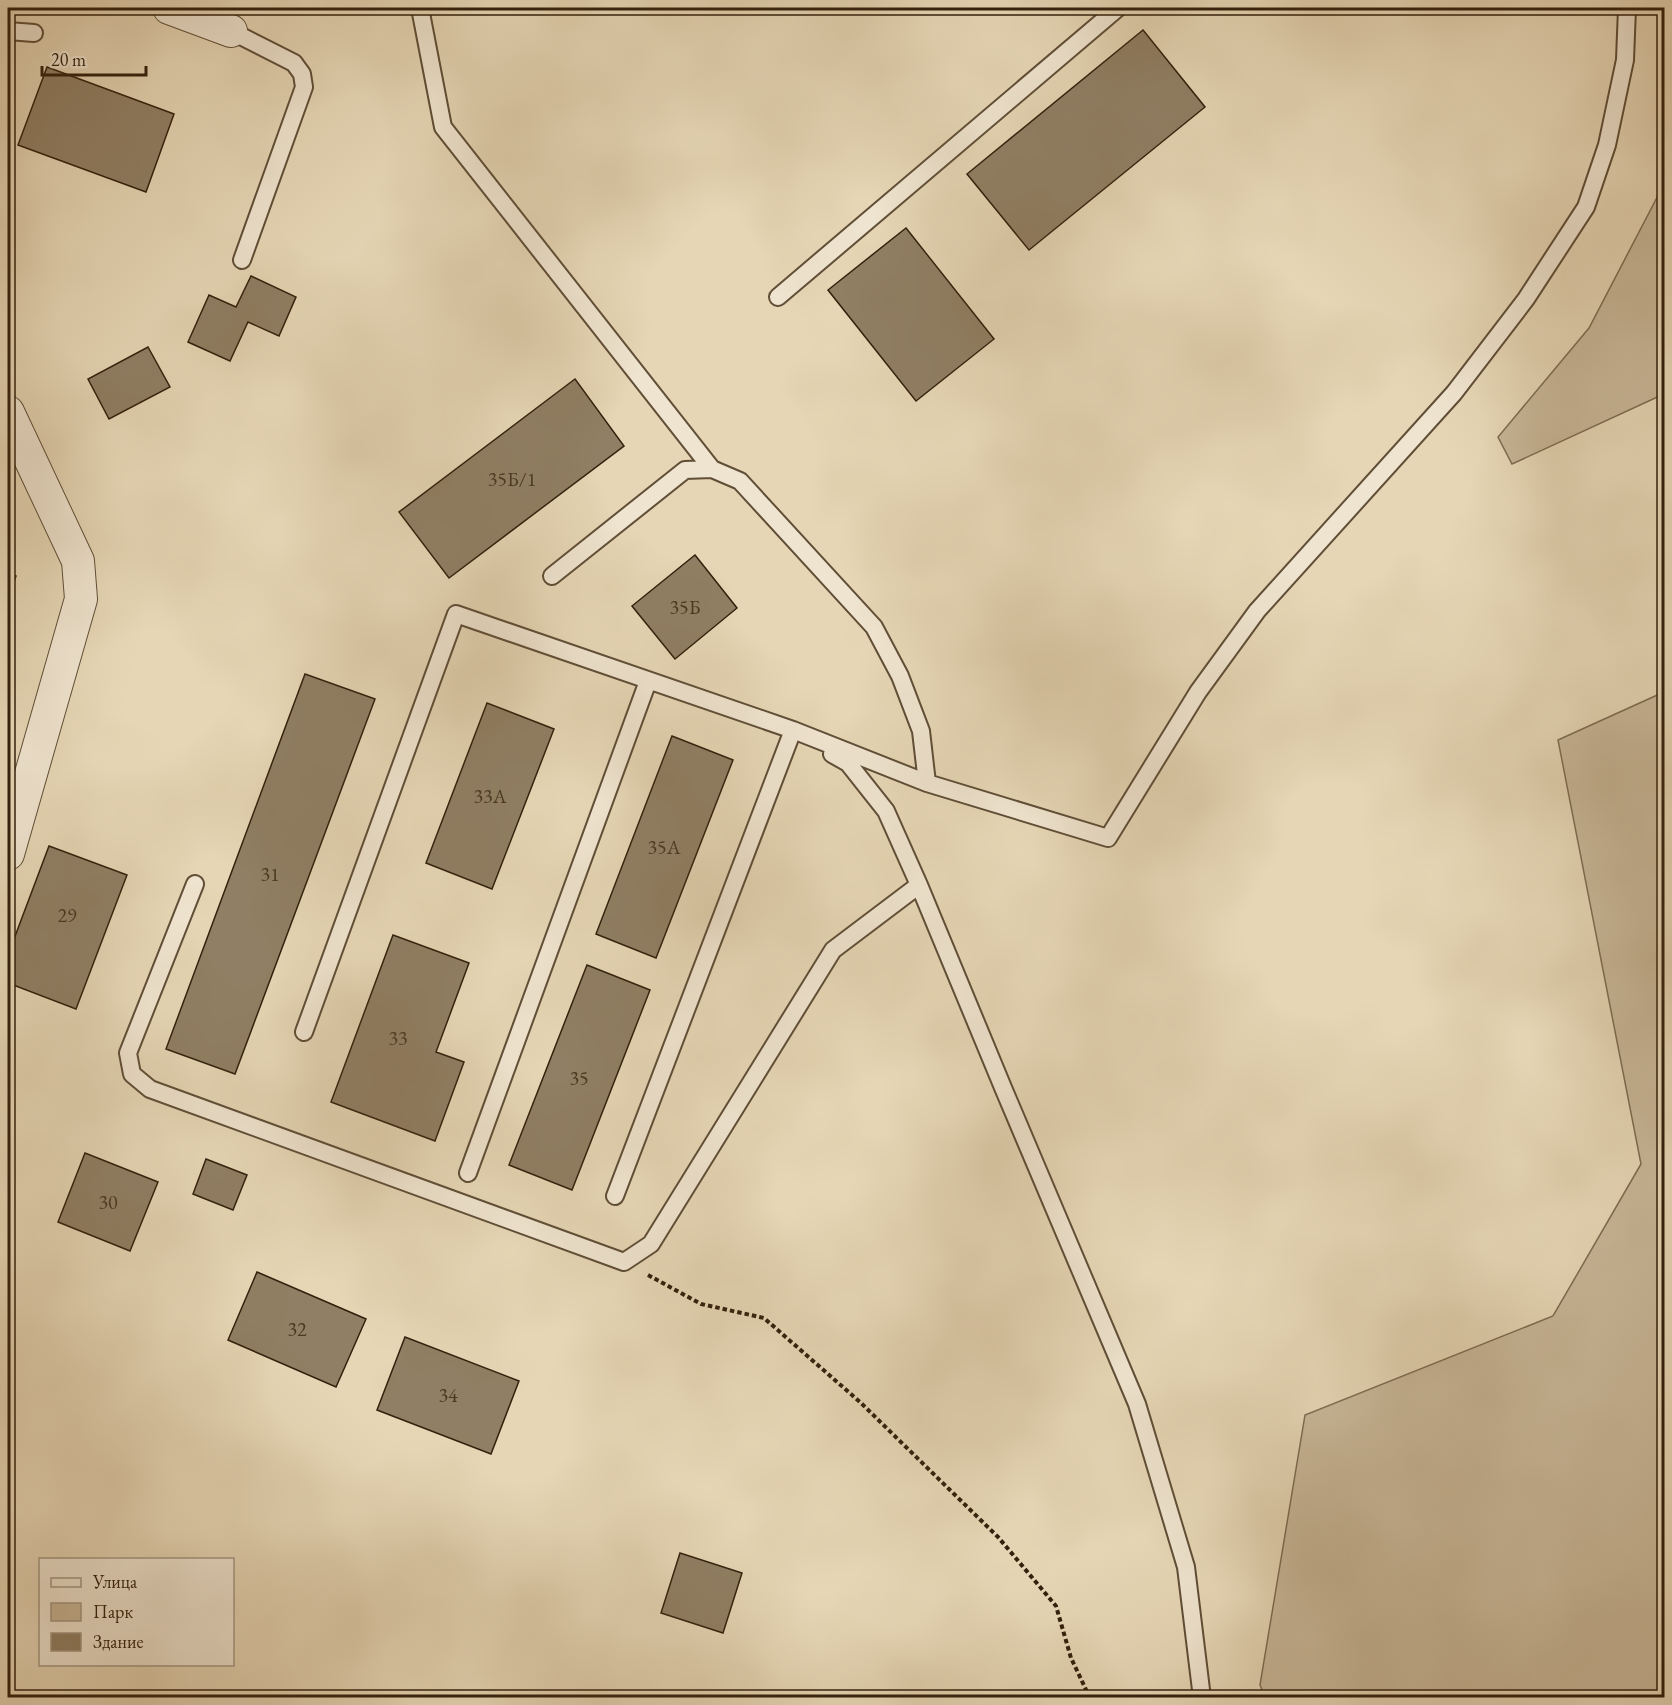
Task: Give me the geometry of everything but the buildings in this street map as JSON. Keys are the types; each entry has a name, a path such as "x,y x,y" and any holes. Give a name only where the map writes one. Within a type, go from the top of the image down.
{"street":[{"path":"177,9 231,32"},
{"path":"8,412 78,561 81,599 8,854"}],"lane":[{"path":"420,8 443,127 712,469"},
{"path":"778,297 1118,8"},
{"path":"304,1032 456,614 793,730 927,783 1108,838 1198,692 1257,611 1454,393 1526,299 1586,207 1607,145 1624,60 1627,8"},
{"path":"8,31 34,33"},
{"path":"231,32 294,63 303,74 304,87 242,260"},
{"path":"552,576 685,470 712,469 740,481 874,627 900,676 921,731 927,783"},
{"path":"468,1173 648,681"},
{"path":"793,730 848,763 886,812 919,885 1137,1404 1186,1568 1202,1698"},
{"path":"615,1196 793,730"},
{"path":"195,884 128,1053 132,1074 150,1089 624,1262 651,1244 833,950 919,885"}],"path":[{"path":"624,1262 701,1304 764,1318 860,1402 998,1537 1056,1606 1071,1658 1090,1698"}],"green space":[{"path":"1664,184 1664,394 1512,464 1498,437 1589,328"},
{"path":"1664,692 1664,1697 1265,1697 1260,1685 1305,1415 1553,1316 1641,1164 1558,740"}]}
